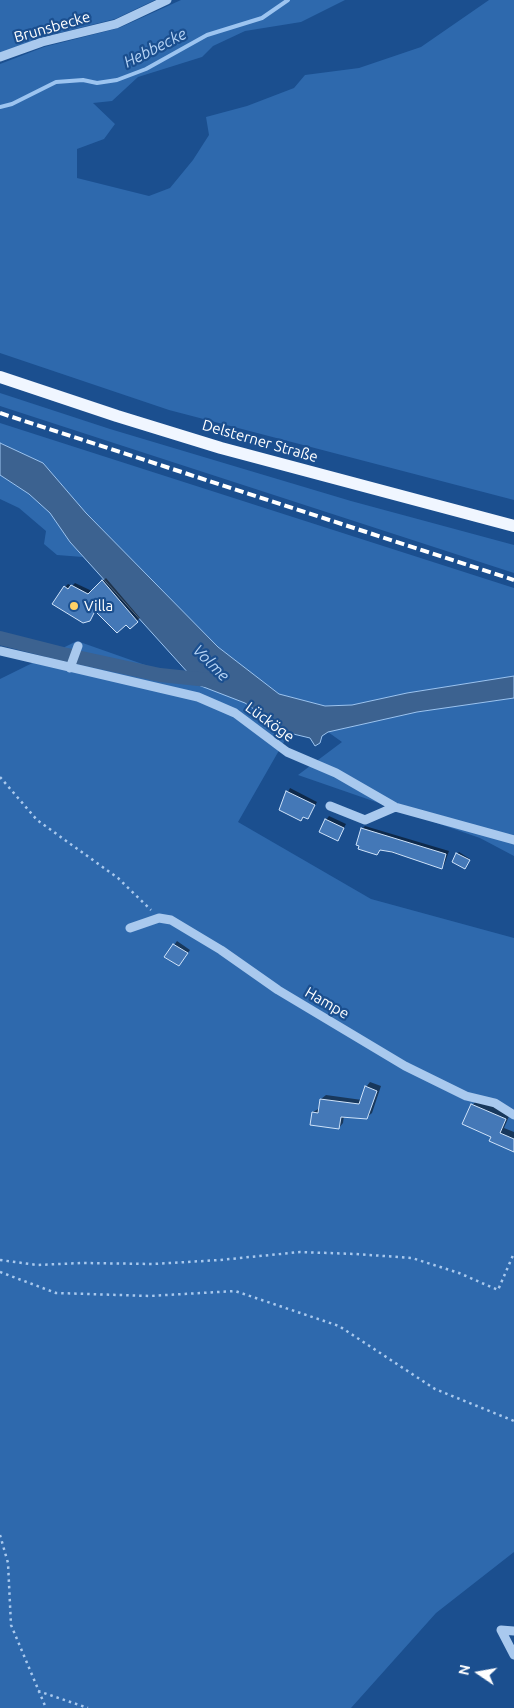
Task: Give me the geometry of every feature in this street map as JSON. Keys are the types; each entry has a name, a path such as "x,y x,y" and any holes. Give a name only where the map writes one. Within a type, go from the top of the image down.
{"main road":[{"name":"Delsterner Straße","path":"0,377 221,448 514,526"}],"street":[{"name":"Brunsbecke","path":"0,57 42,42 116,24 167,0"},
{"path":"70,668 78,646"},
{"name":"Lücköge","path":"0,651 198,697 227,710 287,752 336,773 395,807 514,840"},
{"path":"330,806 365,820 395,807"},
{"path":"130,928 159,918"},
{"name":"Hampe","path":"159,918 171,920 221,950 278,990 405,1066 466,1096 495,1103 514,1115"},
{"path":"514,1631 501,1630 514,1657"}],"path":[{"path":"0,777 38,820 118,878 159,918"},
{"path":"0,1260 37,1265 82,1262 153,1264 300,1252 356,1254 412,1258 459,1273 498,1290 514,1253"},
{"path":"0,1272 56,1292 150,1296 235,1291 339,1326 435,1389 514,1421"},
{"path":"0,1535 8,1563 11,1625 37,1691 46,1708"},
{"path":"37,1691 88,1708"}],"shaded area":[{"path":"0,0 155,0 115,19 43,37 0,54"},
{"path":"181,0 345,0 301,22 245,31 213,46 202,57 138,77 112,101 93,103 115,124 104,139 77,149 77,178 149,196 170,188 193,160 209,135 206,117 247,106 294,88 305,75 359,68 421,47 489,0 514,0 514,500 169,410 0,353 0,64 44,47 119,28"},
{"path":"0,393 110,429 351,501 514,545 514,573 0,406"},
{"path":"0,423 514,588 514,676 407,693 352,705 325,706 279,694 218,647 86,513 43,463 0,443"},
{"path":"0,475 29,494 50,513 83,557 57,555 44,544 46,531 19,508 0,499"},
{"path":"77,641 219,691 245,703 289,733 238,822 371,899 514,938 514,1552 436,1613 351,1708 0,1708 0,679"},
{"path":"514,698 514,856 480,838 298,775 342,742 328,732 417,712"}],"water":[{"name":"Volme","path":"0,443 43,463 86,513 218,647 279,694 325,706 352,705 407,693 514,676 514,698 417,712 328,732 322,736 320,743 315,746 310,738 289,733 245,703 188,681 190,675 70,542 50,513 29,494 0,475"}],"building":[{"path":"102,580 138,622 130,629 126,625 117,633 95,611 90,621 83,623 52,604 64,586 68,589 71,585 88,594"},
{"path":"286,791 315,805 308,819 303,817 301,821 279,810"},
{"path":"325,819 344,828 338,841 319,832"},
{"path":"361,828 446,854 442,869 392,852 380,850 377,855 358,849 359,846 356,845"},
{"path":"456,853 470,860 465,869 452,862"},
{"path":"173,944 188,953 179,966 164,957"},
{"path":"365,1086 377,1091 367,1119 341,1117 339,1129 310,1125 312,1112 318,1113 320,1099 359,1104"},
{"path":"471,1104 506,1119 500,1133 514,1139 514,1152 489,1141 491,1137 462,1124"}],"waterway":[{"name":"Hebbecke","path":"0,107 12,104 56,82 83,80 97,83 117,80 146,69 207,35 262,18 288,0"},
{"name":"Volme","path":"0,638 160,675 208,680"}],"railway":[{"path":"0,413 514,580"}],"place":[{"name":"Villa","path":"74,606"}]}
